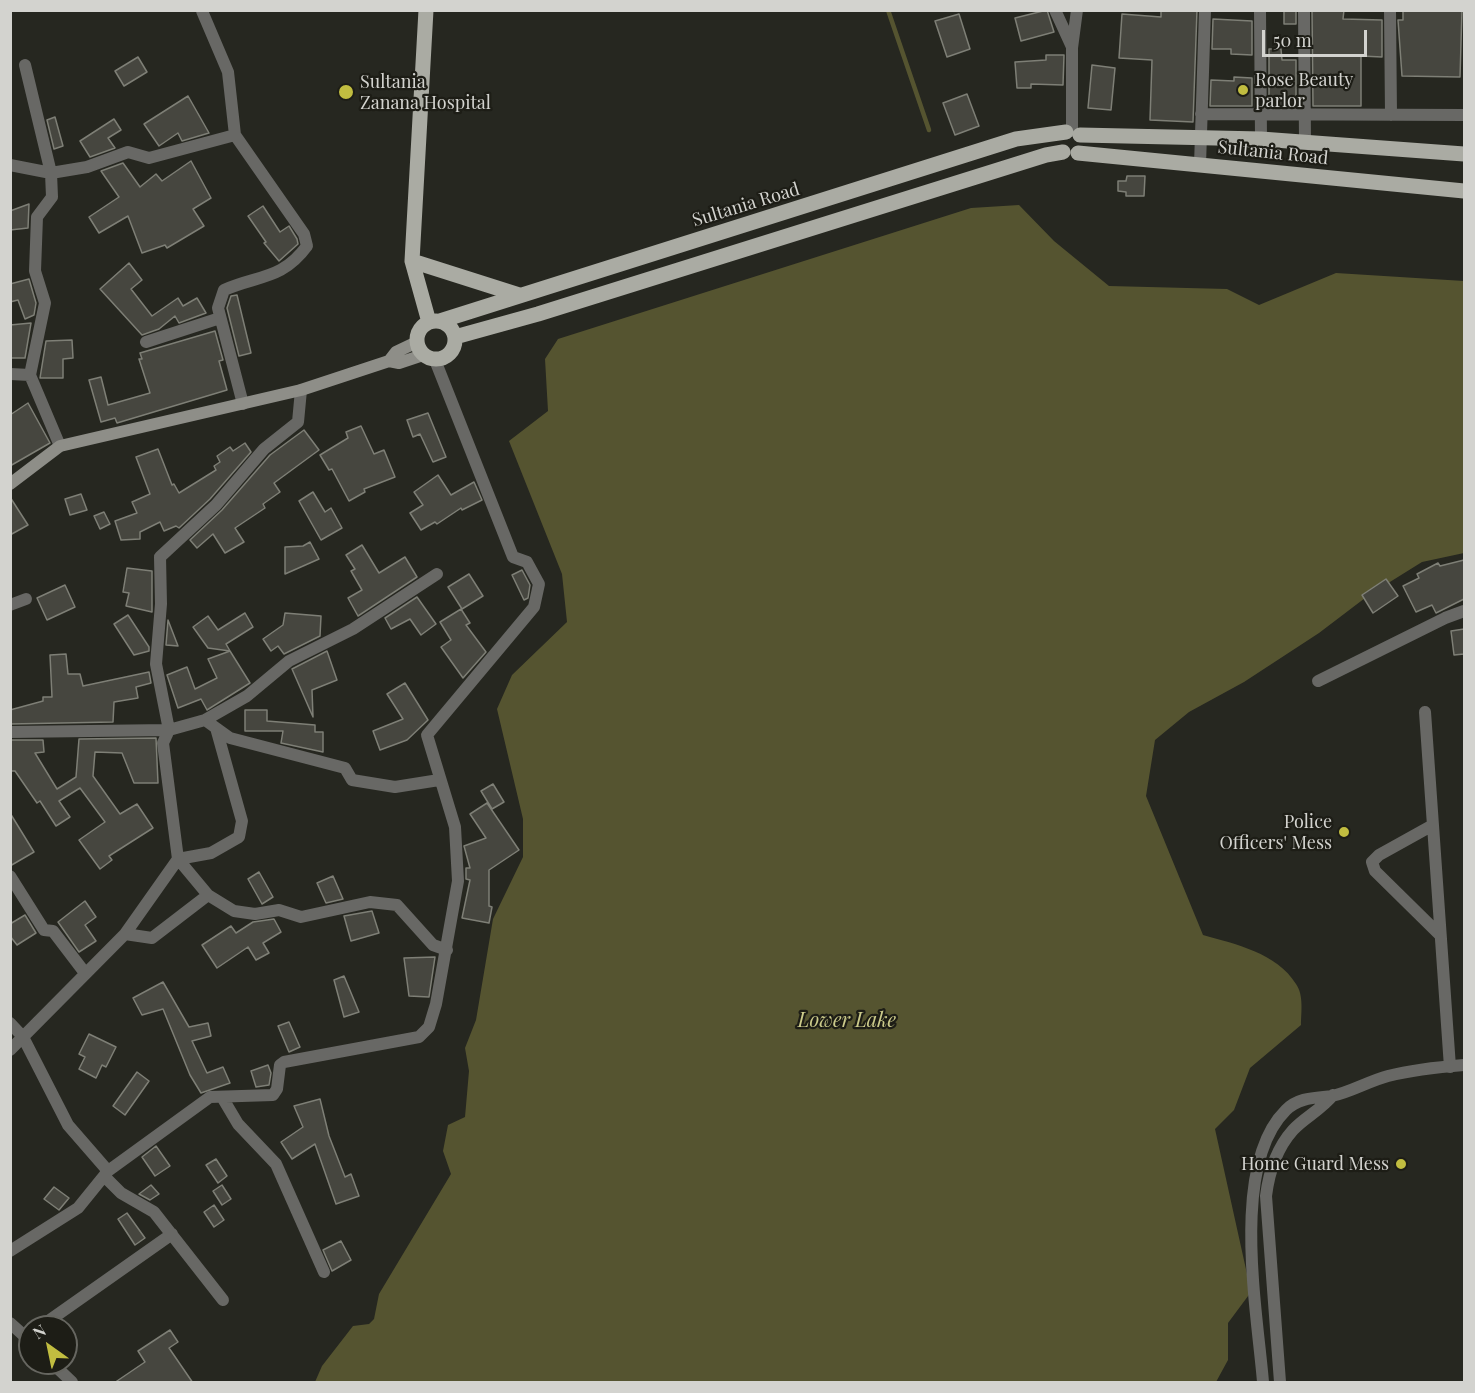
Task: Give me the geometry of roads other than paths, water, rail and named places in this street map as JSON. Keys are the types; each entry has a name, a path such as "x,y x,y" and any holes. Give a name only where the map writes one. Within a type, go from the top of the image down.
{"main road":[{"path":"426,10 412,261 434,322"},
{"path":"1072,133 1083,147 1071,153 1059,142 1072,133"},
{"name":"Sultania Road","path":"434,322 626,264 1016,139 1072,133 1200,136 1464,154"},
{"name":"Sultania Road","path":"455,337 538,314 1046,155 1071,153 1464,191"},
{"path":"412,261 519,295"},
{"path":"10,484 60,446 301,390 389,361 399,363 425,352 450,354 455,337 450,327 434,322"},
{"path":"425,352 417,334 434,322"}],"street":[{"path":"1055,10 1072,48"},
{"path":"1072,133 1072,48 1077,10"},
{"path":"1200,165 1205,10"},
{"path":"1260,10 1261,139"},
{"path":"1304,10 1305,142"},
{"path":"1390,10 1391,115"},
{"path":"201,11 228,72 235,135 304,234 307,246 285,268 268,278 224,290 219,299 220,318 243,404"},
{"path":"25,65 51,173 52,196 37,217 35,271 45,303 30,375 60,446"},
{"path":"1201,114 1464,115"},
{"path":"10,165 51,173 87,167 128,152 149,158 235,135"},
{"path":"146,342 220,318"},
{"path":"10,1251 78,1208 106,1173 210,1097 273,1095 278,1089 280,1065 284,1062 419,1037 429,1027 447,950 458,881 455,828 427,735 534,607 539,584 527,562 513,557 425,352"},
{"path":"10,374 30,375"},
{"path":"301,390 298,422 264,449 216,505 160,557 161,604 156,664 169,730 163,743 178,859 208,895 234,911 255,914 279,910 301,917 370,902 397,905 433,945 447,950"},
{"path":"10,732 169,730 211,724 289,661 353,629 437,574"},
{"path":"10,605 26,599"},
{"path":"1318,681 1445,618 1464,611"},
{"path":"1425,712 1450,1066"},
{"path":"211,724 230,738 345,768 352,780 395,787 439,780"},
{"path":"10,1050 125,934 178,859 211,853 239,837 243,821 211,724"},
{"path":"1432,825 1372,862 1375,871 1440,935"},
{"path":"10,876 44,930 53,931 85,973"},
{"path":"125,934 152,938 208,895"},
{"path":"10,1023 23,1036 68,1125 121,1193 154,1212 223,1300"},
{"path":"1263,1383 1251,1221 1253,1176 1267,1133 1287,1108 1313,1096 1333,1095 1390,1076 1464,1065"},
{"path":"1280,1383 1266,1196 1268,1174 1279,1149 1294,1129 1323,1108 1333,1095"},
{"path":"222,1097 238,1124 276,1164 324,1272"},
{"path":"57,1315 172,1234"}],"water":[{"name":"Lower Lake","path":"1019,205 1054,241 1109,286 1227,289 1259,305 1336,273 1464,281 1464,553 1422,562 1369,595 1319,633 1244,682 1189,712 1155,740 1146,796 1203,935 1267,957 1288,973 1299,988 1301,999 1301,1025 1250,1068 1234,1110 1215,1129 1251,1292 1228,1323 1228,1360 1216,1382 315,1382 322,1366 353,1326 369,1324 374,1319 379,1294 451,1174 443,1151 448,1125 465,1117 469,1071 465,1048 476,1020 493,919 523,857 523,819 497,709 512,675 567,622 562,574 509,441 548,411 545,359 558,339 971,208"}],"waterway":[{"path":"888,10 929,130"}],"place":[{"name":"Rose Beauty parlor","path":"1243,90"},
{"name":"Sultania Zanana Hospital","path":"346,92"},
{"name":"Police Officers' Mess","path":"1344,832"},
{"name":"Home Guard Mess","path":"1401,1164"}]}
